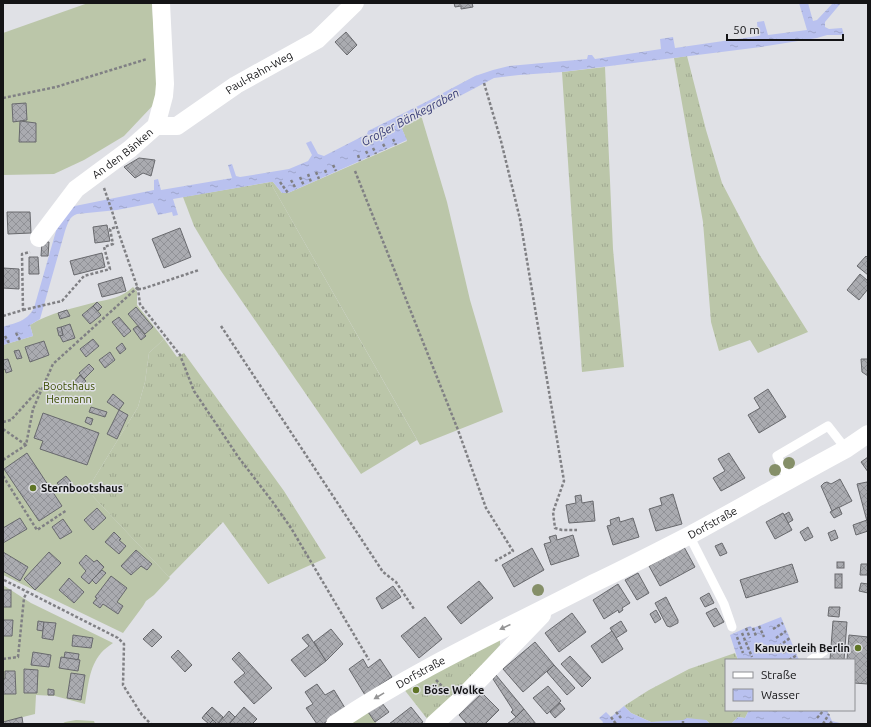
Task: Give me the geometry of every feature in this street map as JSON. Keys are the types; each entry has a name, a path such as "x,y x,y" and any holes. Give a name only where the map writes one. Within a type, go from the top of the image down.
{"street":[{"name":"An den Bänken","path":"38,238 76,189 130,149 156,126 164,96 165,84 161,3"},
{"name":"Paul-Rahn-Weg","path":"156,126 177,126 236,86 317,40 355,3"},
{"name":"Dorfstraße","path":"335,724 360,707 425,669 495,632 691,534 846,449 868,434"},
{"name":"Dorfstraße","path":"434,724 458,702 520,636 553,604"}],"lane":[{"path":"789,481 776,456 828,426 846,449"},
{"path":"691,534 693,543 736,630"},
{"path":"812,659 824,651"}],"path":[{"path":"3,98 56,87 149,58"},
{"path":"484,83 501,141 520,219 564,481 554,512 555,528 562,530 577,530"},
{"path":"393,139 396,145"},
{"path":"383,144 386,150"},
{"path":"373,148 376,154"},
{"path":"366,151 369,157"},
{"path":"358,155 360,161"},
{"path":"333,165 336,171"},
{"path":"325,170 327,175"},
{"path":"355,171 458,430 486,508 513,551 495,561"},
{"path":"316,172 319,179"},
{"path":"308,174 311,182"},
{"path":"300,177 304,186"},
{"path":"291,180 296,189"},
{"path":"280,182 288,193"},
{"path":"108,201 138,288 140,304 180,355 194,391 291,528 368,660"},
{"path":"3,316 62,301 84,276 110,269 104,247 113,244 110,229 116,227"},
{"path":"23,310 22,254 34,251 38,238"},
{"path":"3,460 26,446 33,409 53,364 138,288 142,289 199,270"},
{"path":"221,326 383,572 396,582 414,609"},
{"path":"16,333 20,340"},
{"path":"5,336 9,343"},
{"path":"3,422 11,420 42,386"},
{"path":"3,429 26,446"},
{"path":"3,476 37,530 67,510"},
{"path":"4,580 118,638 124,644 123,684 142,715 151,724"},
{"path":"3,659 18,657 24,598 27,591"},
{"path":"773,629 783,623"},
{"path":"759,626 764,637"},
{"path":"746,628 750,638"},
{"path":"753,628 756,636"},
{"path":"736,630 744,653"},
{"path":"736,630 752,657"},
{"path":"776,638 786,631"},
{"path":"779,646 790,638"},
{"path":"783,653 794,647"},
{"path":"791,659 797,655"},
{"path":"425,669 458,702"},
{"path":"817,718 823,711"},
{"path":"616,712 621,718"},
{"path":"822,724 829,714"},
{"path":"611,717 616,724"}],"green space":[{"path":"88,3 152,3 158,100 124,136 84,160 54,174 3,175 3,33"},
{"path":"687,56 706,130 722,183 759,254 808,332 758,353 750,340 719,351 711,322 703,222 674,58"},
{"path":"605,67 613,249 624,367 582,372 562,72"},
{"path":"421,115 447,202 470,300 503,412 420,445 270,182 273,182 282,193 288,193 407,141 402,129 403,126"},
{"path":"270,182 417,440 361,474 219,268 194,226 183,197"},
{"name":"Bootshaus Hermann","path":"133,287 137,291 137,305 164,339 149,353 145,382 138,407 87,490 170,578 154,595 146,601 123,633 3,575 3,345 33,336 30,325 45,317 96,302 116,298"},
{"path":"164,339 177,357 184,353 284,491 326,558 268,584 223,522 169,577 87,490 138,407 145,382 149,353"},
{"path":"3,585 31,603 113,643 102,652 94,664 91,671 85,704 55,696 36,695 35,714 3,722"},
{"path":"500,639 500,645 458,692 428,720 403,688"},
{"path":"735,653 738,659 725,659 725,711 748,711 745,718 738,717 731,724 710,724 706,720 651,722 631,713 624,706 649,690 689,669"},
{"path":"368,712 377,724 349,724"},
{"path":"76,720 94,721 95,724 62,724"}],"water":[{"name":"Großer Bänkegraben","path":"799,3 808,3 813,21 817,20 833,3 841,3 825,22 825,27 829,29 842,28 844,35 827,35 761,47 562,72 494,78 403,126 402,129 407,140 288,193 282,193 273,182 270,182 173,199 178,215 173,216 172,212 158,215 153,203 117,210 74,215 70,219 65,231 40,319 30,325 33,336 3,345 3,327 24,319 34,308 60,217 70,207 154,190 154,180 158,179 161,190 232,178 228,165 232,164 236,176 240,177 289,169 308,161 312,155 306,143 311,141 318,154 324,156 367,134 368,131 475,76 509,66 587,59 588,55 592,55 595,59 661,49 660,39 673,37 675,48 758,36 757,22 764,21 768,35 807,30"},
{"path":"781,617 799,659 738,659 730,635 750,626 753,628"},
{"path":"624,706 631,713 651,722 683,720 687,718 706,720 710,724 602,724 603,722 599,718 606,712 611,717"},
{"path":"748,711 827,711 832,721 844,724 731,724 738,717 745,718"}],"building":[{"path":"454,3 472,3 473,7 461,9 461,6 455,7"},
{"path":"346,32 357,45 347,55 335,42"},
{"path":"26,103 27,120 13,122 12,104"},
{"path":"20,121 36,123 36,142 19,142"},
{"path":"139,158 155,160 151,176 143,173 135,178 124,167"},
{"path":"7,212 30,212 31,233 8,234"},
{"path":"107,225 110,241 95,243 93,227"},
{"path":"180,228 191,257 164,268 152,239"},
{"path":"42,242 49,242 48,256 41,256"},
{"path":"102,253 105,267 74,275 70,261"},
{"path":"866,256 868,258 868,275 857,266"},
{"path":"29,257 38,257 39,274 29,274"},
{"path":"3,268 19,269 19,289 3,288"},
{"path":"860,274 868,281 868,289 859,300 847,290"},
{"path":"122,277 126,291 102,297 98,284"},
{"path":"97,302 102,307 98,311 93,306"},
{"path":"93,306 101,315 90,324 82,315"},
{"path":"136,307 153,327 145,334 128,314"},
{"path":"67,310 70,316 60,319 58,313"},
{"path":"119,317 131,331 124,337 112,322"},
{"path":"70,324 75,338 63,342 60,336 63,335 61,327"},
{"path":"137,326 146,336 141,340 133,329"},
{"path":"61,327 63,335 59,336 57,328"},
{"path":"93,339 99,346 86,357 80,349"},
{"path":"44,341 49,355 30,362 25,347"},
{"path":"122,343 126,349 120,354 116,348"},
{"path":"19,350 22,358 17,359 14,351"},
{"path":"110,352 115,360 105,368 99,360"},
{"path":"8,359 12,371 6,373 5,369 3,370 3,360"},
{"path":"861,359 868,359 868,376 862,372"},
{"path":"89,364 94,369 84,379 79,373"},
{"path":"80,375 86,381 79,389 73,383"},
{"path":"768,389 786,417 759,433 748,415 760,408 754,398"},
{"path":"113,394 124,403 119,410 107,402"},
{"path":"91,407 107,412 105,417 89,412"},
{"path":"119,410 128,415 117,439 107,434"},
{"path":"43,413 99,433 87,465 40,449 43,441 34,438"},
{"path":"87,417 93,419 91,425 85,422"},
{"name":"Sternbootshaus","path":"27,453 62,506 39,521 4,469"},
{"path":"729,453 745,478 721,491 713,478 725,471 718,459"},
{"path":"868,457 868,472 861,462"},
{"path":"66,476 71,482 62,489 57,483"},
{"path":"840,479 852,501 832,511 821,486 824,483 827,482 831,484"},
{"path":"867,482 868,485 868,525 857,484"},
{"path":"673,494 682,524 656,531 649,509 662,505 660,498"},
{"path":"581,495 582,503 593,501 595,521 569,523 566,505 576,503 575,496"},
{"path":"839,507 842,514 834,518 830,512"},
{"path":"97,508 106,518 93,530 84,520"},
{"path":"789,512 793,520 788,523 784,515"},
{"path":"783,513 792,530 775,539 766,522"},
{"path":"619,517 620,522 633,518 639,537 613,545 607,526 611,525 610,520"},
{"path":"20,518 27,529 3,543 3,528"},
{"path":"63,519 72,532 60,539 52,527"},
{"path":"867,520 868,531 856,535 853,525"},
{"path":"808,527 813,537 805,541 800,532"},
{"path":"835,530 838,538 831,541 828,533"},
{"path":"114,532 121,539 119,540 126,546 119,554 105,542"},
{"path":"556,535 557,540 573,535 579,556 551,565 544,544 551,542 549,537"},
{"path":"722,543 727,553 720,556 715,546"},
{"path":"684,547 695,567 660,586 649,566"},
{"path":"532,548 544,570 514,587 502,565"},
{"path":"136,550 152,564 147,570 141,566 131,575 121,566"},
{"path":"3,552 28,567 20,581 3,571"},
{"path":"49,552 61,563 35,590 24,579"},
{"path":"86,555 94,562 97,560 104,567 89,584 81,577 86,571 79,563"},
{"path":"837,562 844,562 844,568 837,568"},
{"path":"792,564 798,582 746,598 740,580"},
{"path":"861,564 868,564 868,575 860,575"},
{"path":"102,570 106,573 96,584 92,580"},
{"path":"638,573 649,593 637,600 625,580"},
{"path":"835,574 842,574 842,588 835,588"},
{"path":"111,576 127,588 117,602 123,606 118,614 103,604 100,608 93,603 97,598 95,597"},
{"path":"69,578 84,592 74,603 59,590"},
{"path":"479,581 493,598 461,624 447,607"},
{"path":"861,583 868,584 868,593 859,591"},
{"path":"618,584 630,603 622,608 623,610 619,613 618,610 604,619 593,600"},
{"path":"393,586 401,597 382,609 376,598"},
{"path":"3,590 11,590 11,607 3,607"},
{"path":"709,593 714,603 705,607 700,598"},
{"path":"666,597 678,620 678,623 670,627 667,626 655,603"},
{"path":"829,607 840,607 839,617 828,616"},
{"path":"716,608 724,622 714,627 706,613"},
{"path":"656,610 661,619 655,623 650,614"},
{"path":"572,613 586,632 559,652 545,633"},
{"path":"425,617 442,639 419,658 401,636"},
{"path":"3,620 13,620 12,636 3,636"},
{"path":"38,621 44,622 43,631 37,630"},
{"path":"621,621 627,631 616,638 610,628"},
{"path":"833,621 847,622 844,659 830,659"},
{"path":"44,622 56,623 53,640 42,638"},
{"path":"153,629 162,637 152,647 143,639"},
{"path":"331,629 343,644 326,661 314,642"},
{"path":"612,631 623,649 602,663 591,646"},
{"path":"308,634 326,661 305,677 291,660 309,646 302,638"},
{"path":"73,635 93,638 91,648 72,646"},
{"name":"Kanuverleih Berlin","path":"849,635 868,637 868,684 855,683 855,659 847,659"},
{"path":"535,642 554,665 523,692 503,669"},
{"path":"178,650 192,665 185,672 171,657"},
{"path":"33,652 51,655 49,667 31,665"},
{"path":"65,652 79,654 78,660 64,658"},
{"path":"239,652 272,688 254,704 234,682 245,673 232,659"},
{"path":"570,656 591,678 582,687 561,664"},
{"path":"61,657 80,660 78,671 59,668"},
{"path":"363,659 368,668 380,659 392,677 365,695 349,669"},
{"path":"554,665 575,688 567,695 547,672"},
{"path":"24,669 38,670 37,693 24,693"},
{"path":"5,671 15,671 16,694 3,694 3,679 5,679"},
{"path":"71,673 85,675 81,700 67,698"},
{"path":"496,675 524,709 516,717 511,712 513,710 493,679"},
{"path":"317,684 325,695 334,690 345,708 323,724 317,724 306,708 313,704 305,692"},
{"path":"548,686 561,701 547,714 533,698"},
{"path":"48,689 54,690 54,695 48,695"},
{"path":"482,693 499,710 485,724 467,724 459,715"},
{"path":"382,703 389,712 375,722 368,712"},
{"path":"560,703 565,709 555,718 550,712"},
{"path":"212,707 223,717 217,724 206,713"},
{"path":"244,707 257,719 252,724 229,724"},
{"path":"411,707 423,722 420,724 389,724"},
{"path":"524,709 536,724 507,724 516,717"},
{"path":"229,711 235,717 229,724 218,724"},
{"path":"206,713 213,720 209,724 202,718"},
{"path":"22,717 23,724 3,724 3,722"},
{"path":"213,720 217,724 209,724"}],"place":[{"name":"Sternbootshaus","path":"33,488"},
{"name":"Kanuverleih Berlin","path":"858,648"},
{"name":"Böse Wolke","path":"416,690"}]}
